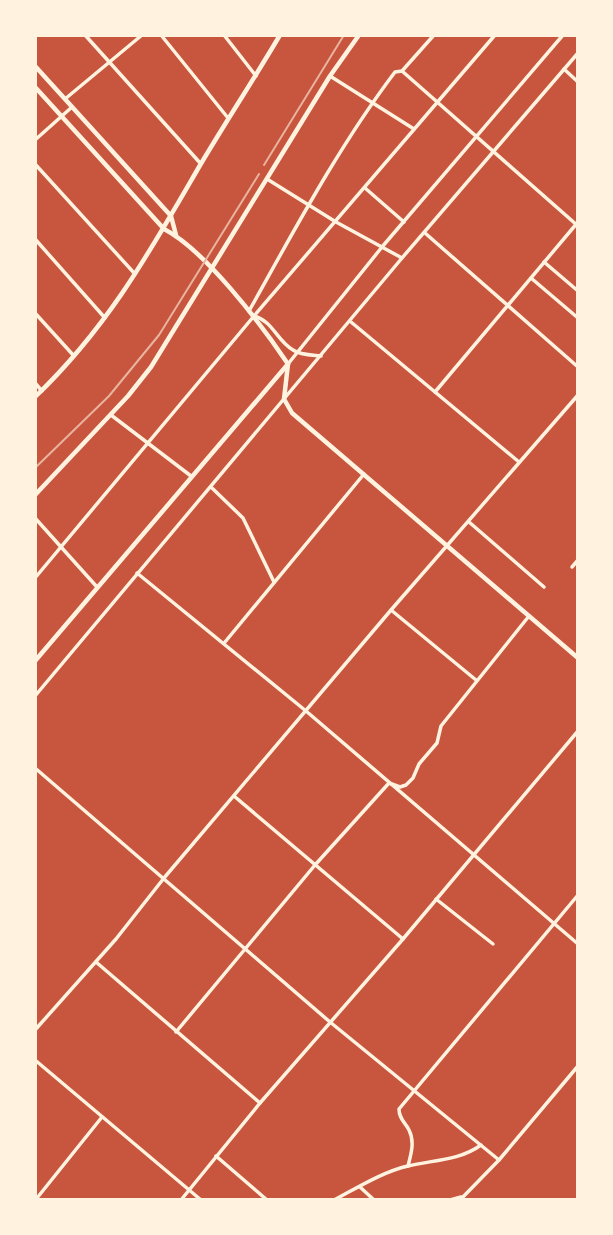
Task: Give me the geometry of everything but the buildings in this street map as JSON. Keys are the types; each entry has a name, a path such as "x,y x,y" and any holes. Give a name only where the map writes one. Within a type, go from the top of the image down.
{"street":[{"path":"85,35 201,164"},
{"path":"65,99 142,35"},
{"path":"161,35 229,119"},
{"path":"224,35 256,76"},
{"path":"35,397 74,356 136,275 281,35"},
{"path":"35,495 111,415 151,367 330,76 359,35"},
{"path":"249,311 308,205 372,102 395,72 402,71 434,35"},
{"path":"35,578 254,316 495,35"},
{"path":"35,661 563,35"},
{"path":"35,696 402,258 578,53"},
{"path":"35,66 171,216 176,236"},
{"path":"564,69 578,82"},
{"path":"402,71 492,153 577,224 435,392"},
{"path":"330,76 414,129"},
{"path":"35,87 164,229 176,236 211,269 254,316 288,364 284,399 292,413 578,658"},
{"path":"35,140 72,107"},
{"path":"35,164 136,275"},
{"path":"267,179 336,222 402,258"},
{"path":"365,188 404,222"},
{"path":"425,233 578,367"},
{"path":"35,239 105,318"},
{"path":"544,262 578,291"},
{"path":"531,278 578,318"},
{"path":"35,313 74,356"},
{"path":"254,316 268,323 296,353 321,356"},
{"path":"351,322 519,462"},
{"path":"35,383 42,391"},
{"path":"35,1030 96,962 391,610 449,547 578,395"},
{"path":"111,415 191,476"},
{"path":"225,643 364,474"},
{"path":"212,488 243,518 274,582"},
{"path":"35,518 97,587"},
{"path":"469,522 544,587"},
{"path":"572,567 578,560"},
{"path":"137,573 306,711 578,944"},
{"path":"391,610 475,680"},
{"path":"389,783 400,787 413,778 419,764 437,743 441,726 475,680 529,616"},
{"path":"181,1200 260,1103 403,939 578,731"},
{"path":"35,768 330,1022 499,1160"},
{"path":"176,1032 315,865 389,783"},
{"path":"234,796 403,939"},
{"path":"408,1166 413,1141 399,1109 578,895"},
{"path":"436,899 493,944"},
{"path":"96,962 260,1103"},
{"path":"35,1060 201,1200"},
{"path":"450,1200 461,1198 499,1160 578,1066"},
{"path":"37,1198 102,1117"},
{"path":"334,1200 408,1166 473,1151 481,1145"},
{"path":"216,1156 267,1200"},
{"path":"360,1187 374,1200"}],"railway":[{"path":"264,165 344,35"},
{"path":"35,468 109,396 159,335 259,174"}]}
